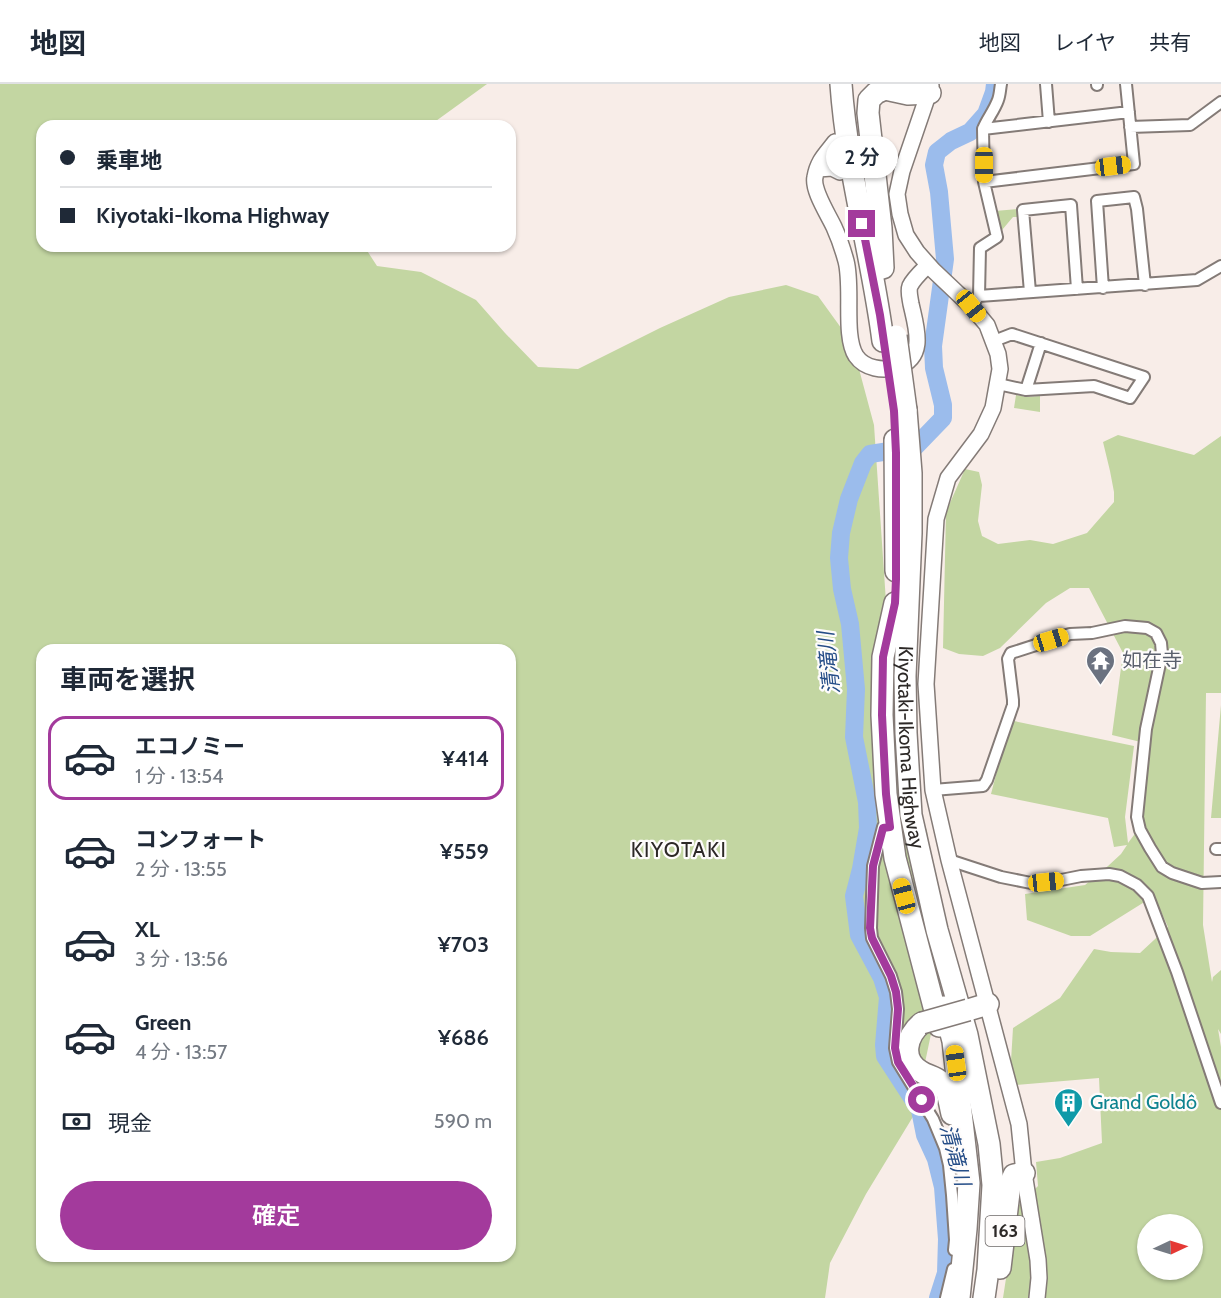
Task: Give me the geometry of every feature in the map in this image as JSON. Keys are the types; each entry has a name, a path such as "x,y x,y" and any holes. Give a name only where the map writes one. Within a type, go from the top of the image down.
{"highway":[{"path":"826,84 850,226 866,281 880,315"},
{"name":"Kiyotaki-Ikoma Highway","path":"841,84 843,116 853,178 880,315 890,339"},
{"name":"Kiyotaki-Ikoma Highway","path":"853,84 860,139 883,268 890,339 911,473 905,676 911,815 937,930 967,1035 988,1144 993,1185 984,1298"},
{"path":"907,84 931,88"},
{"path":"883,268 881,228 868,113 869,100 876,93 885,89 908,94 931,88"},
{"name":"Kiyotaki-Ikoma Highway","path":"900,410 896,453 896,793 912,888 953,1041 969,1183 959,1298"},
{"path":"895,603 883,657 882,715 886,794 895,858 940,1030 952,1091 962,1209 966,1229"},
{"path":"955,1121 946,1090 941,1083 931,1075 918,1071 909,1059 907,1051 910,1035 922,1023 988,1004"},
{"path":"931,1075 942,1068 945,1055"},
{"name":"163","path":"996,1298 1011,1184 1014,1175 1024,1173"}],"street":[{"path":"971,299 980,248 997,237 984,183 983,129 999,98 1001,84"},
{"path":"1046,84 1048,122"},
{"path":"984,183 1134,164 1126,84"},
{"path":"931,88 902,171 897,194 900,214 906,235 916,252 931,268 971,299 994,341 1000,369 993,408 981,434 948,478 936,519 926,684 933,790 949,860 1019,1124 1024,1173 1038,1260 1037,1298"},
{"path":"1131,127 1190,125 1221,102"},
{"path":"983,129 1129,112"},
{"path":"835,142 821,158 814,178 816,192 836,230 847,264 850,298 849,330 852,347 857,357 864,363 876,369 895,368 907,363 914,355 917,330 910,286 916,278 931,268"},
{"path":"818,169 832,168 840,172"},
{"path":"1103,288 1097,201 1134,198 1145,285"},
{"path":"1030,292 1023,210 1071,205 1077,289"},
{"path":"971,299 1030,292 1197,280 1221,266"},
{"path":"994,341 1012,334 1144,377 1130,398 1094,386 1026,390 998,384"},
{"path":"1026,390 1041,343"},
{"path":"933,790 983,786 987,780 1013,700 1008,659 1011,653 1070,634 1125,627 1147,628 1156,633 1161,643 1162,654 1146,729 1137,817 1140,830 1162,867 1202,884 1221,882"},
{"path":"890,827 883,828 873,866 870,928 872,938 891,976 896,992 898,1009 895,1048 898,1062 933,1119 945,1148 949,1165 955,1240 946,1298"},
{"path":"949,860 1001,877 1031,883 1109,874 1120,876 1137,885 1148,896 1221,1103"}],"green space":[{"path":"0,84 487,84 437,120 36,120 36,252 368,252 377,266 421,272 476,300 538,367 578,369 729,297 786,285 818,296 852,343 874,425 886,602 905,770 927,831 943,949 931,1034 914,1115 866,1194 830,1263 825,1298 0,1298"},
{"path":"1018,209 1019,217 1013,217 1002,230 999,230 995,211"},
{"path":"1016,395 1040,396 1040,412 1014,408"},
{"path":"1118,435 1194,455 1221,436 1221,693 1206,693 1203,925 1212,982 1213,977 1221,970 1221,1034 1218,1029 1221,1047 1221,1298 1003,1298 1017,1207 1038,1186 1036,1162 1060,1158 1102,1143 1099,1078 1015,1085 1011,1061 1013,1028 1060,998 1094,949 1140,953 1168,927 1154,896 1090,936 1071,936 1027,920 1025,894 1085,885 1121,854 1127,845 1114,847 1108,818 991,794 1009,725 1014,721 1134,746 1125,817 1128,843 1143,823 1149,744 1112,735 1123,653 1089,588 1070,588 1046,603 1000,648 983,656 959,654 943,648 946,512 965,469 979,472 982,485 978,521 982,536 998,544 1030,540 1053,544 1087,533 1114,502 1103,442"},
{"path":"1221,705 1221,818 1211,818"}],"waterway":[{"name":"清滝川","path":"938,1298 946,1273 947,1239 943,1187 936,1159 925,1135 920,1110 885,1056 888,997 882,978 859,935 854,896 868,828 867,802 854,737 856,689 850,624 842,589 839,558 841,533 849,499 863,463 870,454 915,447 943,418 943,405 934,368 933,346 945,259 939,192 934,165 937,152 951,141 970,132 986,114 995,84"}],"place":[{"name":"如在寺","path":"1101,686"},
{"name":"Grand Goldô","path":"1069,1128"}],"district":[{"name":"KIYOTAKI","path":"679,850"}],"route":[{"path":"862,224 880,315 894,411 896,453 895,603 883,657 882,715 890,827 883,828 873,866 870,928 872,938 891,976 896,992 898,1009 895,1048 898,1062 922,1100"}]}
